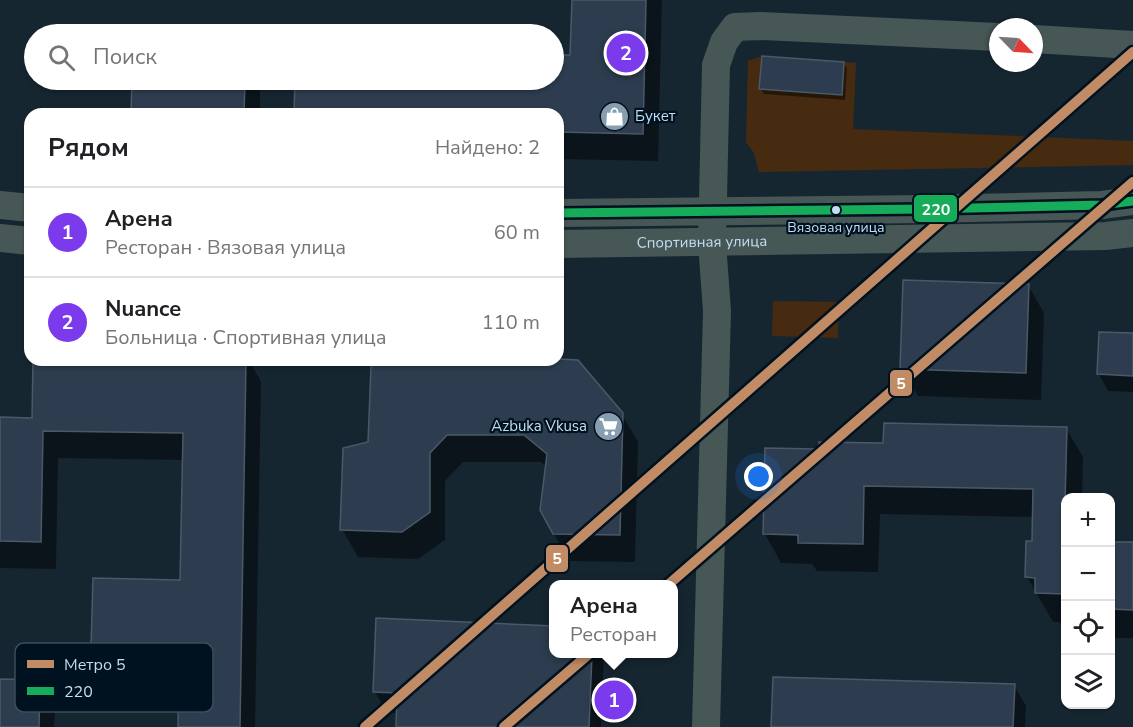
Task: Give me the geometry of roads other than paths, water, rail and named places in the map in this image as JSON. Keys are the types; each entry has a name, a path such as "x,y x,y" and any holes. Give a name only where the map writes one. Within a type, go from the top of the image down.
{"street":[{"name":"Спортивная улица","path":"712,227 717,65 724,42 735,27 772,26 989,37"},
{"path":"1043,40 1133,45"},
{"name":"Спортивная улица","path":"564,243 712,227 1043,206 1102,205 1133,201"},
{"path":"0,205 24,207"},
{"name":"Спортивная улица","path":"564,214 712,227 1106,236 1133,233"},
{"path":"706,727 717,311 712,227"},
{"path":"0,238 24,240"}],"metro line":[{"name":"5","path":"365,727 1133,52"},
{"name":"5","path":"674,580 1133,182"},
{"name":"5","path":"504,727 584,658"}],"place":[{"name":"Nuance","path":"626,53"},
{"name":"Букет","path":"614,116"},
{"name":"Вязовая улица","path":"836,210"},
{"name":"Azbuka Vkusa","path":"608,426"},
{"name":"Арена","path":"614,700"}]}
